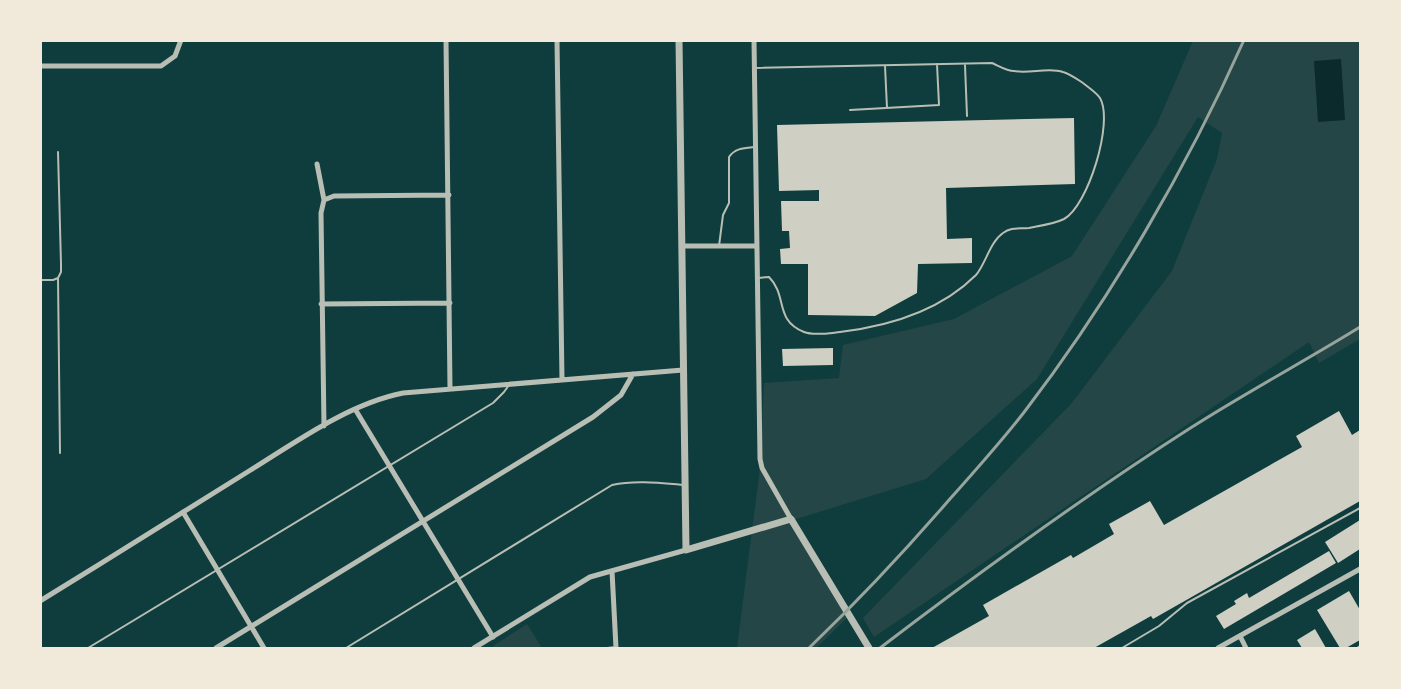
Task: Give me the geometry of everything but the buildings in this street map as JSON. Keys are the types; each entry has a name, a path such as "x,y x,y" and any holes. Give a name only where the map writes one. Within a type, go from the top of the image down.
{"street":[{"path":"40,66 161,66 175,56 182,40"},
{"path":"446,40 450,389"},
{"path":"557,40 562,380"},
{"path":"679,40 686,550"},
{"path":"754,40 760,459 762,468 791,519 869,648"},
{"path":"317,164 324,200 321,213 324,426"},
{"path":"324,200 334,196 449,195"},
{"path":"682,246 757,246"},
{"path":"321,304 450,303"},
{"path":"40,602 183,512 355,409 403,393 683,370"},
{"path":"216,648 601,411 621,395 633,374"},
{"path":"355,409 493,637"},
{"path":"183,512 264,648"},
{"path":"474,648 590,578 791,519"},
{"path":"1218,648 1360,569"},
{"path":"612,571 616,648"},
{"path":"1240,636 1246,648"}],"lane":[{"path":"755,68 992,63 1012,71 1062,71 1088,86 1100,99 1105,122 1103,137 1086,193 1077,209 1064,219 1029,228 1011,228 1000,234 978,272 959,291 921,312 891,324 864,329 807,333 793,327 784,318 775,283 770,278 757,278"},
{"path":"850,110 939,105 937,64"},
{"path":"965,64 967,116"},
{"path":"885,65 887,108"},
{"path":"718,246 723,215 729,203 729,157 738,149 756,147"},
{"path":"58,152 61,264 58,278 60,453"},
{"path":"40,280 58,278"},
{"path":"88,648 493,403 504,393 510,383"},
{"path":"346,648 612,485 641,483 686,485"},
{"path":"1122,648 1160,626 1187,603 1360,508"},
{"path":"607,648 616,648"}],"shaded area":[{"path":"1193,41 1360,41 1360,339 1319,363 1309,342 874,637 863,618 1071,404 1172,271 1217,159 1222,133 1198,117 1037,379 926,479 793,520 850,615 816,648 737,648 760,468 764,383 839,378 843,345 954,319 1072,256 1156,126"},
{"path":"1341,59 1345,120 1318,122 1314,61"},
{"path":"527,624 542,648 495,648 493,646"}],"railway":[{"path":"809,648 898,557 978,467 1007,434 1056,368 1117,279 1145,232 1198,136 1244,40"},
{"path":"880,648 1033,534 1152,453 1360,327"}]}
